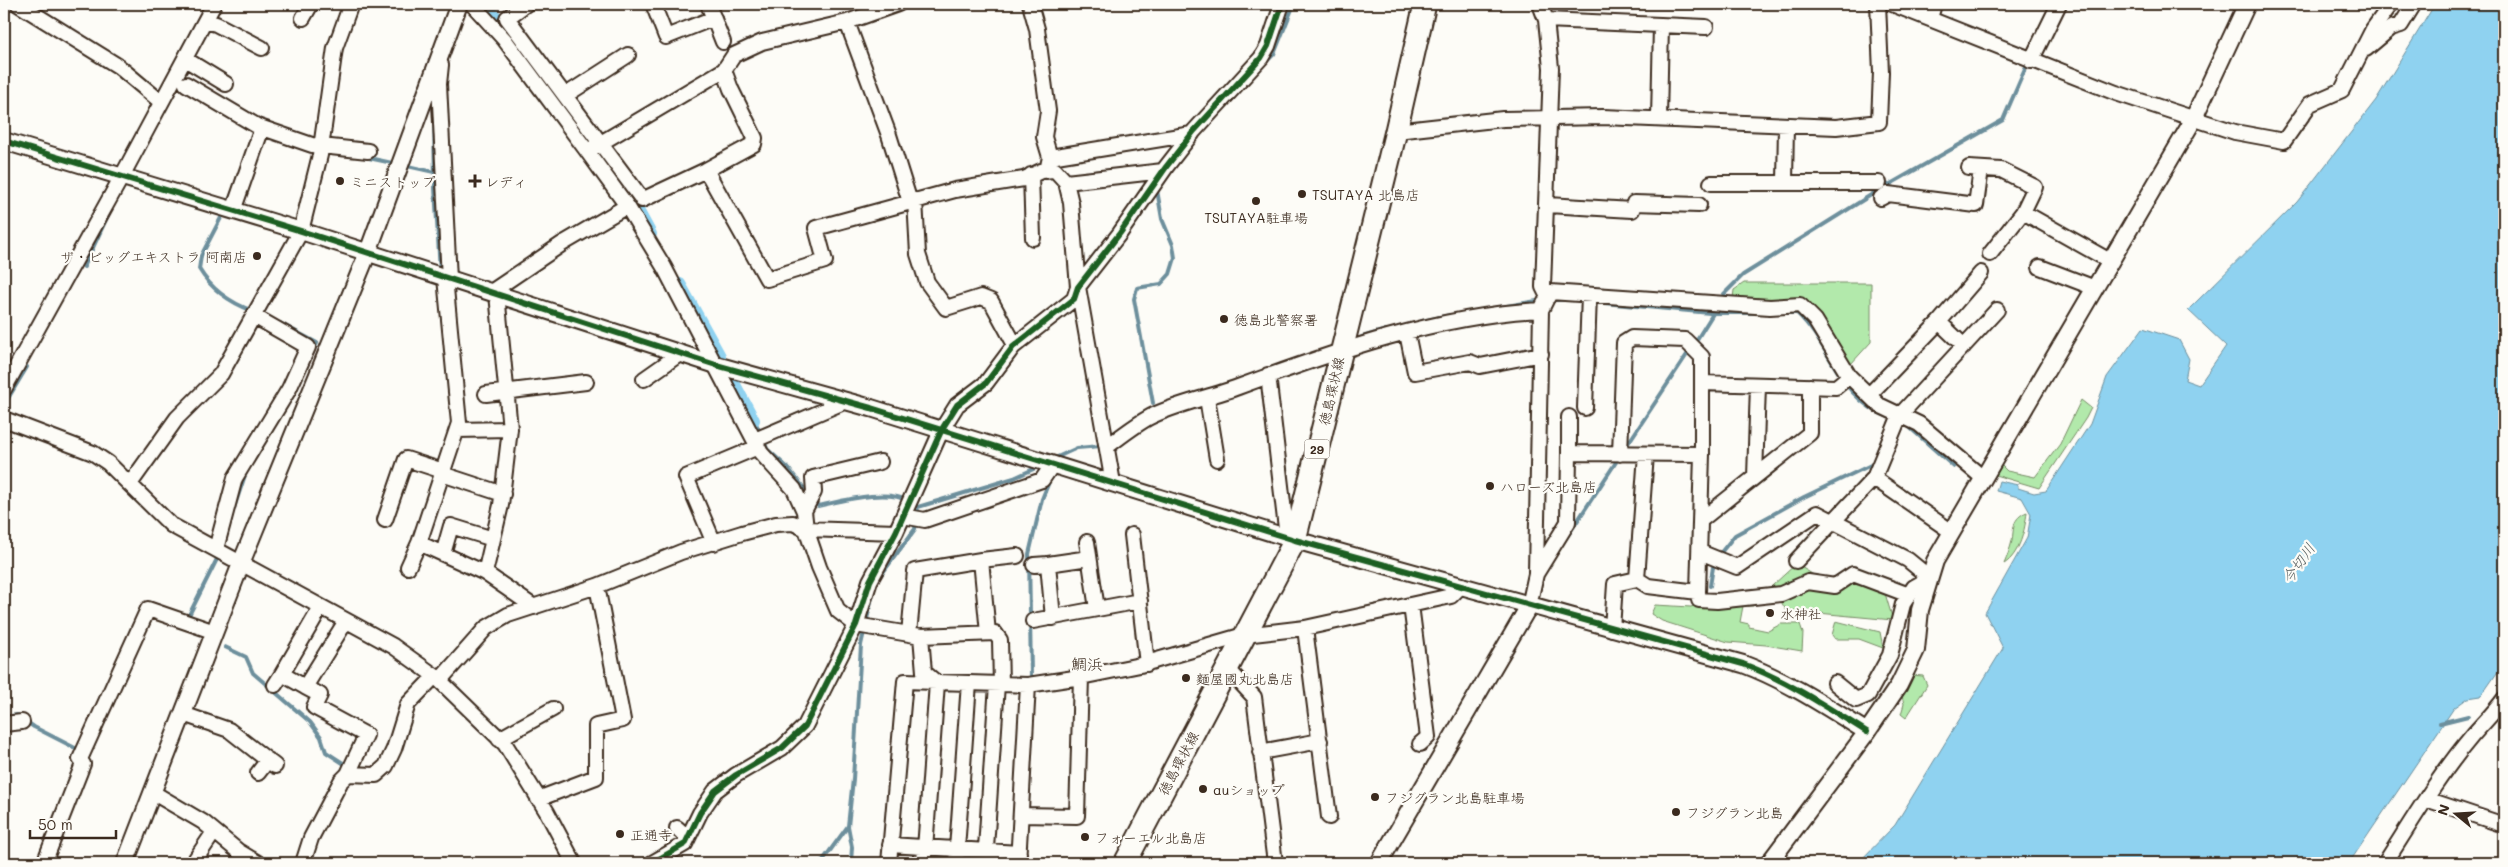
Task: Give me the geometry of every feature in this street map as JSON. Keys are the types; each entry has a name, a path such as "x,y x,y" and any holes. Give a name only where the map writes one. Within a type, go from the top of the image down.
{"main road":[{"name":"徳島環状線","path":"1125,863 1244,636 1291,539 1396,131 1425,4"}],"street":[{"path":"18,4 118,66 161,102"},
{"path":"4,389 161,102 188,61 214,4"},
{"path":"303,18 311,4"},
{"path":"130,484 178,418 221,374 301,231 321,145 335,48 351,4"},
{"path":"125,863 242,563 368,252 459,4"},
{"path":"472,4 504,39 587,151 627,206 664,267 756,444 794,488 804,511 806,529 819,567 838,611 856,625 915,635 995,633 1000,640 999,684 985,857"},
{"path":"526,4 507,18 642,199 706,170 754,144 755,138 731,89 724,70"},
{"path":"652,4 666,37 714,18"},
{"path":"708,4 723,42"},
{"path":"587,151 724,70 734,55 762,42 846,22 898,4"},
{"path":"1030,4 1037,29 1048,111 1044,137 1050,157 1047,171"},
{"path":"652,863 685,844 714,791 794,739 805,726 856,625 870,580 896,532 942,429 957,406 986,383 1015,345 1074,299 1078,287 1120,233 1163,171 1192,134 1261,58 1268,46 1282,4"},
{"path":"1540,4 1546,20 1551,68 1544,287 1548,296"},
{"path":"1396,131 1503,119 1549,118 1659,119 1836,127 1879,122 1878,4"},
{"path":"1895,4 2032,61 2116,93 2235,132 2284,142 2310,104 2342,90 2373,29 2391,4"},
{"path":"1930,19 1934,4"},
{"path":"2032,61 2059,4"},
{"path":"1769,863 1868,732 1899,685 1916,650 1920,610 1935,561 2194,118 2247,4"},
{"path":"2363,51 2391,28 2401,25 2414,4"},
{"path":"1546,20 1706,27"},
{"path":"205,21 216,24 262,48"},
{"path":"846,22 913,201 918,254 927,282 946,308 981,297 990,301 1015,345"},
{"path":"1659,119 1661,25"},
{"path":"408,567 419,543 459,423 443,277 439,84 443,46"},
{"path":"566,96 628,55"},
{"path":"188,61 226,84"},
{"path":"186,84 262,128 312,145 368,151"},
{"path":"1785,182 1786,126"},
{"path":"228,210 262,128"},
{"path":"1050,157 1192,134"},
{"path":"4,141 368,252 716,365 942,429 1291,539 1743,664 1773,676 1868,732"},
{"path":"1881,198 1888,194 1976,206 1975,169 2001,170 2036,187 2023,212 1990,254"},
{"path":"706,170 767,279 825,261 816,228 955,190 1024,179 1031,175 1055,170 1066,182 1071,203 1078,287 1108,446 1113,483"},
{"path":"1066,182 1163,171"},
{"path":"1031,175 1033,238"},
{"path":"1711,183 1878,183"},
{"path":"1548,205 1632,210 1634,203 1699,205"},
{"path":"494,293 562,244 627,206"},
{"path":"2023,212 2110,261"},
{"path":"2040,267 2095,288"},
{"path":"1869,395 1939,322 1981,273"},
{"path":"1379,863 1529,606 1536,574 1541,310 1550,292 1770,307 1800,305 1815,320 1850,376 1879,405 1919,424 1983,478"},
{"path":"485,573 503,494 510,429 494,293"},
{"path":"1585,408 1589,295"},
{"path":"1108,446 1149,417 1340,353 1407,333 1479,317 1508,312 1541,310"},
{"path":"1796,561 1874,478 1900,415 1997,310"},
{"path":"219,551 235,478 289,388 308,347 256,314"},
{"path":"1939,322 1964,346"},
{"path":"1407,333 1414,372 1470,362 1480,366 1540,354"},
{"path":"1620,454 1624,343 1632,338 1684,340 1702,357 1699,600 1718,601 1781,594 1808,582 1835,586 1853,574 1909,595"},
{"path":"644,379 681,354"},
{"path":"1268,376 1291,539"},
{"path":"1702,382 1836,387 1850,376"},
{"path":"486,394 507,393 586,382"},
{"path":"1755,477 1758,385"},
{"path":"1701,520 1810,433 1810,386"},
{"path":"1207,398 1217,459"},
{"path":"714,543 686,477 756,444 768,435 846,401"},
{"path":"1536,574 1568,522 1569,417"},
{"path":"4,419 93,453 108,463 171,525 393,646 438,678 499,739 527,778 574,863"},
{"path":"457,430 510,429"},
{"path":"1569,453 1702,454"},
{"path":"1637,579 1646,454"},
{"path":"385,520 406,459 503,494"},
{"path":"804,511 814,492 813,478 880,462"},
{"path":"902,516 925,520 1042,480 1047,462"},
{"path":"1874,478 1952,532"},
{"path":"1700,552 1737,567 1817,514 1908,560 1930,578"},
{"path":"348,774 376,775 386,766 408,704 438,678 486,628 508,615 597,586 681,552 776,524 793,523 806,529 896,532"},
{"path":"443,554 451,526 493,539"},
{"path":"1132,535 1147,664"},
{"path":"1087,542 1096,609"},
{"path":"419,543 485,573 534,607"},
{"path":"937,682 924,672 915,635 915,570 1017,556"},
{"path":"1053,618 1041,565 1089,558"},
{"path":"981,560 988,633"},
{"path":"1835,683 1856,700 1868,695 1890,655 1903,604 1914,587 1930,578"},
{"path":"1612,629 1615,584 1637,579 1648,586 1698,592"},
{"path":"889,863 905,682 1028,685 1081,677 1147,664 1244,636 1306,628 1451,596 1462,585"},
{"path":"538,800 596,777 596,726 623,720 597,586"},
{"path":"1033,621 1140,601"},
{"path":"1411,605 1428,738 1420,744"},
{"path":"303,863 311,838 341,781 348,774 366,735 314,707 320,696 305,687 278,679 321,607"},
{"path":"48,862 83,756 148,609 215,632"},
{"path":"305,687 346,621"},
{"path":"1306,628 1329,817"},
{"path":"1227,668 1254,697 1275,863"},
{"path":"1021,815 1077,816 1081,677"},
{"path":"924,863 937,682"},
{"path":"956,857 969,684"},
{"path":"890,845 925,847 956,857 1018,858 1028,685"},
{"path":"2384,863 2426,799 2472,736 2493,715 2504,700"},
{"path":"499,739 553,709"},
{"path":"183,714 229,730 271,763 258,773"},
{"path":"4,724 22,722"},
{"path":"1260,752 1320,741"},
{"path":"152,792 203,822 238,851 258,863"},
{"path":"2426,799 2504,825"},
{"path":"677,828 688,838"},
{"path":"193,863 214,832"},
{"path":"231,863 238,851"}],"green space":[{"path":"1744,283 1871,283 1871,342 1850,365 1803,302 1764,303 1733,298 1734,290"},
{"path":"2081,400 2091,408 2039,488 1995,475 2000,464 2007,471 2035,477 2060,444"},
{"path":"2027,512 2018,548 2010,560 2004,564 2012,541 2016,520"},
{"path":"1796,564 1817,577 1884,590 1893,620 1786,610 1780,600 1761,596"},
{"path":"1751,602 1753,606 1743,606 1740,622 1749,624 1749,627 1768,631 1781,624 1800,624 1803,633 1802,651 1766,645 1728,642 1662,621 1651,614 1655,605 1691,607 1699,604"},
{"path":"1836,621 1880,632 1883,648 1859,639 1835,639 1832,635"},
{"path":"1911,675 1923,676 1927,685 1906,718 1901,714 1904,704 1901,692"}],"water":[{"name":"今切川","path":"2435,4 2504,4 2504,663 2481,696 2468,698 2454,708 2349,863 1858,863 1895,825 2003,648 1985,613 2027,538 2031,514 2022,498 1996,491 1999,481 2018,485 2018,488 2034,493 2046,491 2090,424 2107,377 2143,328 2179,340 2189,359 2185,380 2199,385 2226,346 2188,310 2297,202 2376,100"}],"waterway":[{"path":"485,4 511,34"},
{"path":"1265,63 1274,54 1294,4"},
{"path":"1720,301 1724,294 1743,275 1871,195 2003,120 2026,67"},
{"path":"434,113 435,188 440,271"},
{"path":"575,120 639,212 651,234"},
{"path":"364,157 397,164"},
{"path":"403,165 434,172"},
{"path":"1153,403 1134,299 1137,288 1161,284 1170,274 1175,258 1173,245 1162,219 1157,190 1159,188"},
{"path":"227,205 234,189"},
{"path":"84,267 110,211"},
{"path":"224,212 201,256 199,269 209,283 222,294 237,304 253,311"},
{"path":"680,284 720,356"},
{"path":"1488,309 1543,300"},
{"path":"1550,300 1566,300"},
{"path":"1593,302 1710,313 1763,313"},
{"path":"1694,344 1714,312"},
{"path":"1777,313 1797,313 1809,326 1847,385 1873,409 1891,418 1889,424"},
{"path":"1422,321 1450,315"},
{"path":"280,323 317,343 312,353"},
{"path":"1362,337 1386,330"},
{"path":"1625,448 1690,350"},
{"path":"4,405 27,367"},
{"path":"732,379 754,420"},
{"path":"754,420 761,434"},
{"path":"1907,425 1954,467"},
{"path":"764,440 767,449 788,468 818,506 877,496 899,497 908,501"},
{"path":"1053,459 1077,448 1101,446"},
{"path":"1559,549 1620,456"},
{"path":"1710,586 1714,561 1735,535 1804,497 1875,463"},
{"path":"881,575 915,529 918,507 1014,478 1040,466"},
{"path":"233,511 246,472"},
{"path":"1031,676 1029,554 1042,499 1051,477"},
{"path":"190,613 219,555"},
{"path":"821,863 848,826 853,779 861,645 872,597"},
{"path":"225,647 246,657 253,673 310,722 321,737 326,752 346,765"},
{"path":"6,717 17,715 34,727 81,751"},
{"path":"2440,723 2468,716"},
{"path":"848,826 852,847 851,863"}],"cycle path":[{"path":"652,863 685,844 700,813 715,791 736,775 782,748 805,726 856,625 870,581 896,532 942,429 957,405 986,383 1013,347 1074,299 1078,287 1120,233 1166,167 1194,131 1261,58 1268,46 1282,4"},
{"path":"4,141 301,231 716,365 871,408 1295,540 1743,664 1791,686 1867,732"}],"place":[{"name":"ミニストップ","path":"340,181"},
{"name":"レディ","path":"475,181"},
{"name":"TSUTAYA 北島店","path":"1302,194"},
{"name":"TSUTAYA駐車場","path":"1256,201"},
{"name":"ザ・ビッグエキストラ 阿南店","path":"257,256"},
{"name":"徳島北警察署","path":"1224,319"},
{"name":"ハローズ北島店","path":"1490,486"},
{"name":"水神社","path":"1770,613"},
{"name":"麵屋國丸北島店","path":"1186,678"},
{"name":"auショップ","path":"1203,789"},
{"name":"フジグラン北島駐車場","path":"1375,797"},
{"name":"フジグラン北島","path":"1676,812"},
{"name":"正通寺","path":"620,834"},
{"name":"フォーエル北島店","path":"1085,837"}],"district":[{"name":"鯛浜","path":"1087,663"}]}
